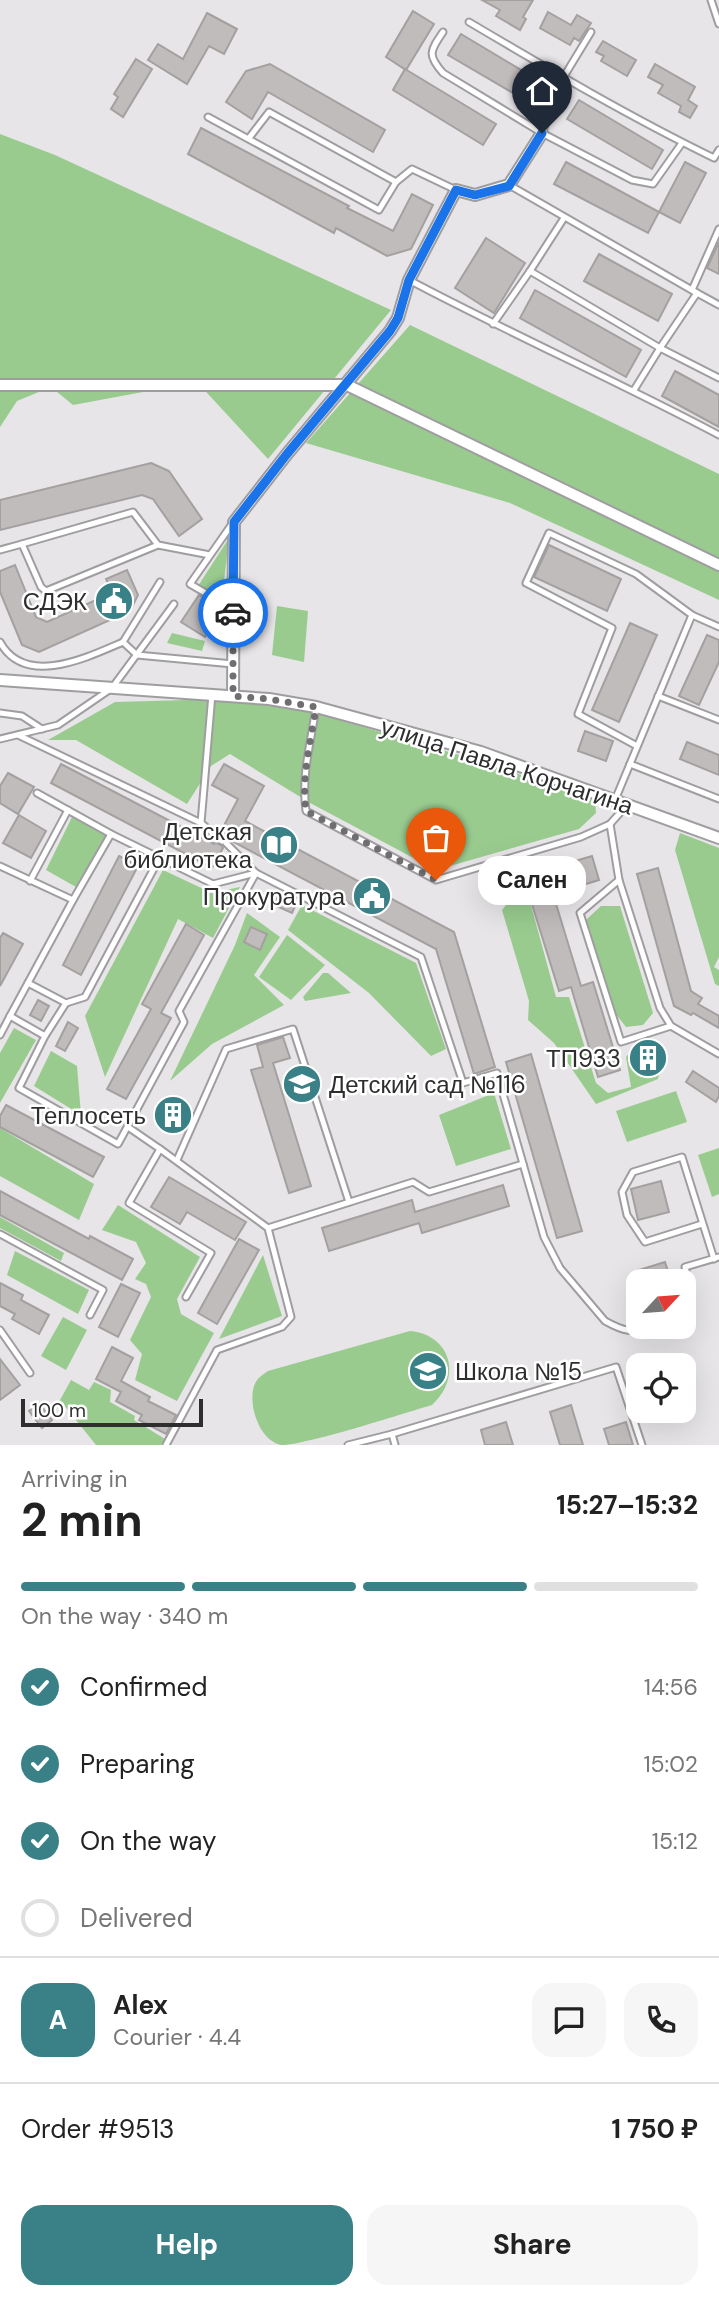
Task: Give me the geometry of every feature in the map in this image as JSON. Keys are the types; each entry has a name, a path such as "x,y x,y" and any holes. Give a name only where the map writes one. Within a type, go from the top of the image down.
{"street":[{"path":"233,696 234,522 287,454 347,385 398,318 409,280 456,190 475,195 509,186 542,133"},
{"path":"0,386 347,385 719,565"},
{"name":"улица Павла Корчагина","path":"0,680 212,694 269,699 316,707 481,752 719,838"}],"lane":[{"path":"711,0 719,24"},
{"path":"469,22 563,78 682,142 714,158 719,150"},
{"path":"443,32 432,49 432,61 443,73 542,133 632,180 653,184 682,142"},
{"path":"542,133 563,78 591,32"},
{"path":"248,138 269,111 396,182"},
{"path":"208,117 379,210 396,182 412,169 456,190"},
{"path":"509,186 719,305"},
{"path":"493,324 564,218"},
{"path":"634,390 694,291 719,229"},
{"path":"530,271 660,348 716,377 719,366"},
{"path":"409,280 493,324 634,390 719,435"},
{"path":"0,550 133,512 158,545"},
{"path":"233,610 190,584 234,522"},
{"path":"637,746 578,714 611,628 526,583 549,533 636,574 692,615 719,627"},
{"path":"22,544 41,587 46,591 158,545 211,555"},
{"path":"0,642 7,654 26,664 69,664 123,642 160,582"},
{"path":"0,739 58,725 112,688 174,604"},
{"path":"615,800 692,615"},
{"path":"123,642 137,654 233,664"},
{"path":"201,822 212,694"},
{"path":"658,696 718,719 719,712"},
{"path":"316,707 304,780 306,811 436,880 581,837 610,824 627,805"},
{"path":"0,713 22,716 42,729"},
{"path":"18,734 201,822 256,873 421,957 463,1083 497,1073 544,1237 560,1268 605,1321 626,1329"},
{"path":"630,764 719,799"},
{"path":"37,793 159,859 214,884 256,873"},
{"path":"30,881 68,810"},
{"path":"610,824 619,880 660,1008 671,1026 719,1054"},
{"path":"0,1035 111,834"},
{"path":"159,859 85,997 66,1003 45,1036 19,1088 118,1144 184,1022 179,1011 256,873"},
{"path":"0,866 73,900"},
{"path":"619,880 580,913 621,1042 671,1026"},
{"path":"28,983 66,1003"},
{"path":"10,1016 45,1036"},
{"path":"177,1160 226,1049 293,1029 349,1202"},
{"path":"128,1127 268,1227 291,1317 282,1327 217,1350 166,1445"},
{"path":"160,1149 129,1203 211,1253 186,1297"},
{"path":"685,1269 716,1258 702,1224 682,1157 633,1172 622,1192 627,1215 645,1242 702,1224"},
{"path":"268,1227 414,1182 429,1192 523,1164"},
{"path":"0,1234 103,1290 90,1315"},
{"path":"0,1330 30,1373"},
{"path":"348,1445 616,1367 642,1445"},
{"path":"392,1434 395,1445"}],"green space":[{"path":"0,134 55,155 391,310 268,459 197,382 73,405 51,387 17,401 0,427"},
{"path":"410,325 719,474 719,600 510,503 306,443"},
{"path":"229,538 222,599 198,586"},
{"path":"277,606 308,611 304,662 272,655"},
{"path":"172,633 205,641 202,651 167,643"},
{"path":"222,699 301,709 480,761 595,800 596,813 579,829 436,870 312,804 230,754 211,766 187,804 76,740 48,740 115,702"},
{"path":"72,817 106,836 76,887 46,870"},
{"path":"680,833 719,848 719,957 714,967 719,970 719,986 715,984 675,850"},
{"path":"163,870 212,893 240,887 213,938 178,919 105,1077 85,1016"},
{"path":"530,875 538,893 529,898 556,997 569,997 596,1083 608,1093 631,1087 626,1057 634,1048 643,1069 661,1066 658,1079 596,1104 554,1043 528,1020 529,1001 502,910"},
{"path":"302,905 416,963 446,1049 431,1056 369,993 288,930"},
{"path":"601,906 620,906 653,1013 643,1025 626,1027 615,1013 586,920"},
{"path":"247,913 280,937 254,975 284,1005 212,1044 170,1081 235,945"},
{"path":"287,935 325,965 291,1000 259,977"},
{"path":"323,973 328,973 351,993 305,1001 303,997"},
{"path":"14,1028 36,1040 0,1103 0,1053"},
{"path":"51,1051 77,1066 81,1115 34,1086"},
{"path":"676,1091 687,1122 627,1142 616,1111"},
{"path":"494,1093 511,1149 456,1166 439,1115"},
{"path":"0,1128 94,1184 79,1220 0,1176"},
{"path":"719,1148 719,1194 712,1197 698,1155"},
{"path":"118,1205 200,1257 177,1299 181,1314 214,1333 177,1401 135,1380 142,1354 130,1340 151,1297 146,1284 135,1279 146,1263 136,1242 102,1230"},
{"path":"0,1217 64,1253 61,1261 0,1228"},
{"path":"15,1251 89,1290 78,1314 7,1275"},
{"path":"263,1255 282,1316 219,1339"},
{"path":"63,1317 87,1330 66,1370 41,1356"},
{"path":"410,1331 435,1340 448,1359 447,1383 432,1405 294,1444 281,1445 273,1442 261,1429 254,1412 253,1394 257,1381 268,1371"},
{"path":"71,1380 89,1390 94,1382 111,1390 110,1402 135,1416 134,1420 165,1439 161,1445 96,1445 60,1400"}],"building":[{"path":"482,0 533,0 523,17 526,19 520,30 496,16 500,10"},
{"path":"413,11 434,24 406,70 386,57"},
{"path":"548,12 571,25 577,15 591,23 579,41 574,38 570,45 540,28"},
{"path":"207,13 237,29 224,54 209,46 187,84 148,60 158,44 183,59"},
{"path":"461,34 553,89 542,110 448,55"},
{"path":"603,41 636,60 627,76 601,61 604,56 596,52"},
{"path":"136,59 152,69 123,117 111,109 118,97 114,94"},
{"path":"270,64 385,130 373,152 268,92 252,119 226,102 246,71"},
{"path":"655,64 695,87 688,100 697,106 690,118 679,112 681,106 658,93 663,85 648,77"},
{"path":"405,69 496,124 483,145 393,90"},
{"path":"579,100 663,150 652,169 567,119"},
{"path":"201,128 393,231 412,194 433,205 411,249 387,256 336,228 334,233 188,154"},
{"path":"566,162 659,212 648,233 554,184"},
{"path":"685,162 706,173 680,223 659,212"},
{"path":"486,238 525,263 494,313 455,288"},
{"path":"719,242 719,274 707,268"},
{"path":"599,254 672,294 658,321 584,281"},
{"path":"535,290 641,350 626,377 520,318"},
{"path":"675,371 719,395 719,427 662,396"},
{"path":"151,463 169,471 202,519 179,536 153,499 142,495 0,530 0,500"},
{"path":"549,545 621,579 607,611 534,577"},
{"path":"15,565 36,617 47,622 105,596 110,587 106,579 127,570 138,595 130,611 39,652 22,645 0,592 0,571"},
{"path":"199,595 223,609 205,637 181,622"},
{"path":"630,623 657,635 619,722 592,710"},
{"path":"707,635 719,640 719,662 699,705 679,696"},
{"path":"585,731 613,741 606,761 578,751"},
{"path":"687,742 719,755 719,775 680,759"},
{"path":"61,764 222,846 212,868 51,783"},
{"path":"224,764 264,786 245,821 454,932 495,1067 474,1074 436,949 220,833 238,799 212,785"},
{"path":"8,773 34,787 18,814 0,803 0,786"},
{"path":"19,815 46,831 31,858 3,843"},
{"path":"119,856 138,866 81,975 63,965"},
{"path":"592,856 599,880 553,894 581,986 593,982 620,1070 598,1077 571,987 559,991 531,901 542,897 535,873"},
{"path":"658,868 691,991 702,998 698,1004 719,1016 719,1028 674,1006 637,874"},
{"path":"279,894 297,902 292,913 274,905"},
{"path":"186,924 204,935 161,1013 171,1018 126,1099 107,1089 151,1009 142,1004"},
{"path":"251,927 267,934 260,950 244,942"},
{"path":"3,933 23,944 0,986 0,938"},
{"path":"38,1000 49,1006 41,1021 30,1015"},
{"path":"68,1022 78,1028 65,1051 56,1046"},
{"path":"283,1037 290,1058 273,1063 311,1186 289,1193 251,1070 263,1067 257,1045"},
{"name":"ТП933","path":"650,1048 656,1064 645,1068 640,1052"},
{"path":"531,1054 582,1231 557,1238 506,1062"},
{"path":"693,1071 719,1088 716,1102 686,1082"},
{"name":"Теплосеть","path":"167,1101 188,1113 179,1129 158,1117"},
{"path":"6,1105 104,1157 93,1177 0,1127 0,1116"},
{"path":"169,1177 246,1222 235,1240 187,1212 180,1224 151,1207"},
{"path":"661,1181 669,1212 638,1220 631,1189"},
{"path":"503,1185 509,1206 422,1233 419,1223 329,1251 322,1228 412,1200 415,1212"},
{"path":"0,1191 89,1239 90,1236 133,1259 122,1280 0,1215"},
{"path":"239,1239 259,1250 217,1324 198,1313"},
{"path":"665,1262 667,1269 642,1269"},
{"path":"0,1283 23,1295 21,1300 49,1315 39,1334 12,1319 15,1314 0,1306"},
{"path":"121,1284 140,1293 118,1337 99,1327"},
{"path":"112,1347 133,1358 121,1381 150,1397 148,1401 176,1415 166,1434 139,1420 142,1415 116,1401 121,1392 96,1379"},
{"path":"0,1359 20,1385 0,1400"},
{"path":"39,1403 52,1420 42,1428 29,1411"},
{"path":"571,1405 583,1445 560,1445 550,1412"},
{"path":"506,1422 513,1445 485,1445 481,1430"},
{"path":"626,1422 633,1445 609,1445 604,1429"}],"way so far":[{"path":"233,613 233,696 316,707 306,757 303,791 306,811 436,880"}],"place":[{"name":"СДЭК","path":"114,601"},
{"name":"Детская библиотека","path":"279,845"},
{"name":"Сален","path":"436,880"},
{"name":"Прокуратура","path":"372,896"},
{"name":"ТП933","path":"648,1058"},
{"name":"Детский сад №116","path":"302,1084"},
{"name":"Теплосеть","path":"173,1115"},
{"name":"Школа №15","path":"428,1371"}],"route":[{"path":"233,613 234,522 390,331 398,318 409,280 456,190 475,195 509,186 542,133"}]}
